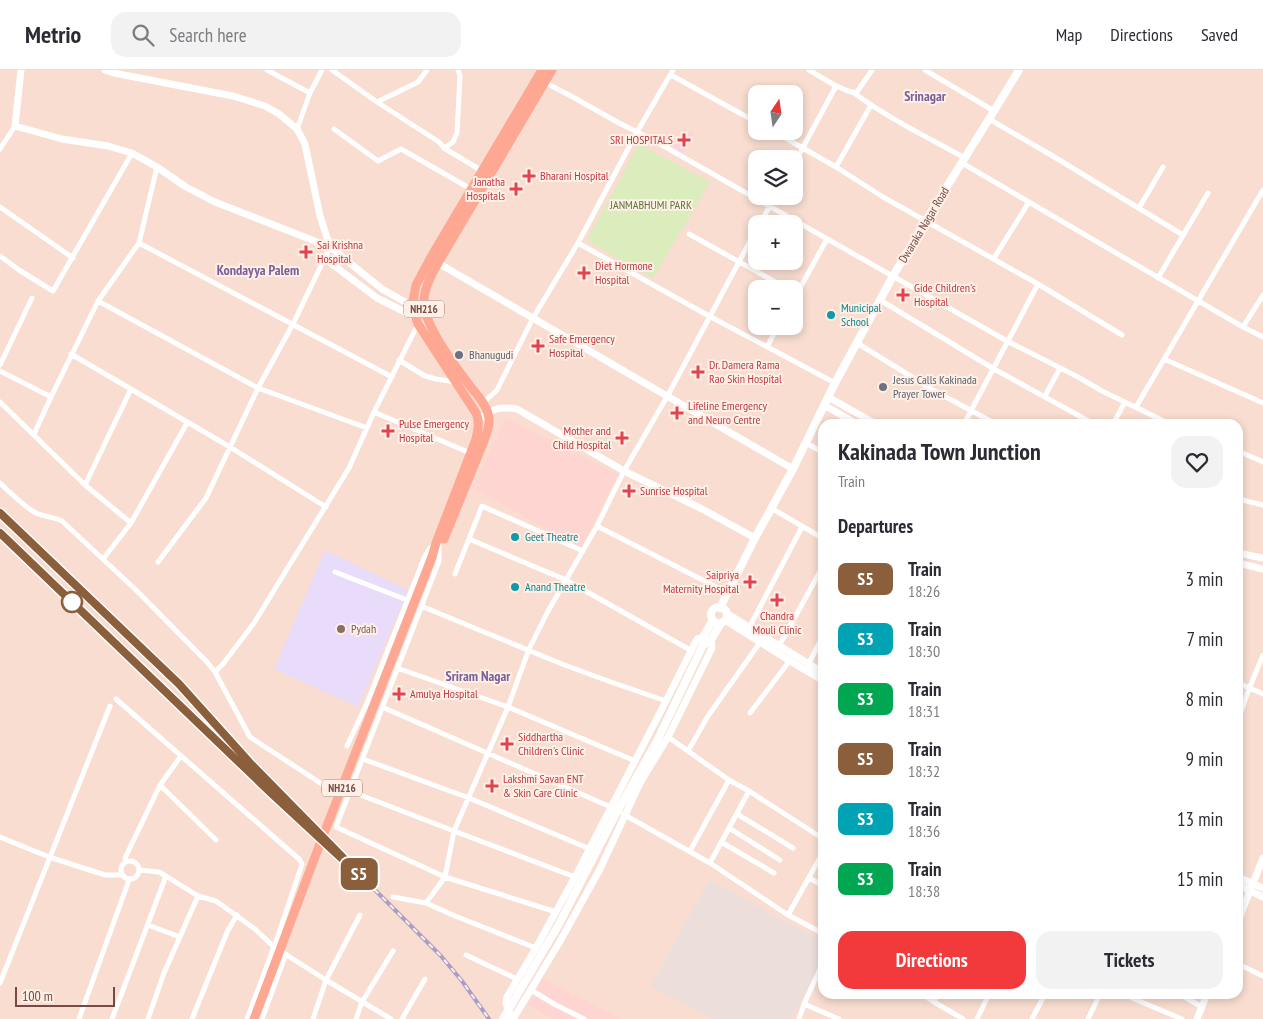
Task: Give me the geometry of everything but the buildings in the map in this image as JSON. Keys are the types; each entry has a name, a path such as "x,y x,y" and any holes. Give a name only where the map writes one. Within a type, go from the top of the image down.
{"highway":[{"name":"NH216","path":"254,1019 321,841 436,550 478,430 476,413 417,320 412,306 416,286 482,171 546,74"},
{"name":"NH216","path":"436,550 441,544 448,528 484,441 489,423 488,413 483,403 443,348 428,320 424,309 426,288 438,263 546,74"}],"main road":[{"name":"Dwaraka Nagar Road","path":"723,616 728,593 755,538 893,276 1019,70"},
{"path":"502,1019 558,926 618,810 658,739 696,659 712,620 713,610 718,608 723,616"},
{"path":"712,620 716,623 723,616"},
{"path":"703,641 711,640 723,616"}],"street":[{"path":"0,148 15,126 21,70"},
{"path":"106,70 124,72 233,96 266,106 279,114 296,129 305,144 320,216 330,247 293,324 258,388 206,498 158,562"},
{"path":"267,70 310,93"},
{"path":"296,129 310,93 322,70"},
{"path":"332,70 376,102 439,142 444,148 482,171"},
{"path":"376,102 418,82 427,70"},
{"path":"444,148 453,142 458,133 460,76 458,70"},
{"path":"809,70 836,86 854,93 1029,202 1263,337"},
{"path":"854,93 858,92 872,70"},
{"path":"925,70 994,111"},
{"path":"483,403 497,390 533,318 578,243 637,132 672,72 748,117"},
{"path":"546,74 571,96 1007,341 1161,419"},
{"path":"803,148 836,86"},
{"path":"836,168 871,105"},
{"path":"989,119 1183,235"},
{"path":"15,126 62,139 108,146 132,153 186,187 215,202 330,247 382,289 412,306 424,309"},
{"path":"334,129 378,161 401,149 471,189"},
{"path":"789,140 883,197 994,258 1122,336"},
{"path":"0,256 53,291 132,153"},
{"path":"1139,208 1163,167"},
{"path":"34,434 98,301 139,243 157,168"},
{"path":"1158,278 1208,193"},
{"path":"1136,407 1262,195"},
{"path":"994,258 1029,202"},
{"path":"0,207 73,258"},
{"path":"765,215 769,207"},
{"path":"688,234 772,280"},
{"path":"803,281 827,239"},
{"path":"139,243 392,376"},
{"path":"578,243 835,383"},
{"path":"426,903 445,877 454,831 508,707 529,650 548,611 597,526 624,471 668,395 748,245"},
{"path":"215,672 254,622 326,507 348,468 417,320 377,298 324,258"},
{"path":"438,263 793,469"},
{"path":"966,419 1038,284"},
{"path":"1243,327 1263,295"},
{"path":"0,365 32,298"},
{"path":"880,300 994,369 1085,419"},
{"path":"98,301 258,388 367,428"},
{"path":"767,346 773,335"},
{"path":"857,343 933,390 986,419"},
{"path":"71,354 230,447 326,507"},
{"path":"1164,358 1263,403"},
{"path":"399,360 425,376 456,382"},
{"path":"1045,396 1060,368"},
{"path":"0,371 51,397"},
{"path":"85,484 131,389"},
{"path":"828,397 867,419"},
{"path":"0,402 85,484 131,523"},
{"path":"1116,419 1124,402"},
{"path":"824,405 848,419"},
{"path":"478,419 496,408 517,409 624,471 702,509 755,538"},
{"path":"374,412 470,453"},
{"path":"103,559 131,523 187,423"},
{"path":"806,442 818,450"},
{"path":"1243,453 1263,462"},
{"path":"0,483 38,514 62,521 136,590 215,672 250,737 331,790 350,791 575,877"},
{"path":"1243,500 1263,505"},
{"path":"455,574 482,506 583,551"},
{"path":"771,508 802,527 818,534"},
{"path":"597,526 728,593"},
{"path":"749,628 802,527"},
{"path":"469,539 566,580 692,651"},
{"path":"347,746 367,703 425,556 430,548 436,550 439,561 336,827 445,877 556,912"},
{"path":"1243,554 1263,558"},
{"path":"1243,564 1263,569"},
{"path":"335,572 407,600"},
{"path":"779,646 818,575"},
{"path":"421,606 608,681 666,701"},
{"path":"723,616 749,628 763,640 779,646 792,658 809,663 818,669"},
{"path":"723,616 792,658 818,677"},
{"path":"512,1019 506,999 590,849 697,639 703,641"},
{"path":"512,1019 559,943 600,869 640,783 668,737 712,648 711,640"},
{"path":"688,751 708,716 763,640"},
{"path":"809,663 818,646"},
{"path":"1243,706 1263,655"},
{"path":"750,713 792,658"},
{"path":"397,668 508,707 635,761"},
{"path":"1243,686 1263,694"},
{"path":"116,698 299,859 302,864 247,1019"},
{"path":"0,983 110,706"},
{"path":"382,707 610,807 690,851 788,915 818,931"},
{"path":"668,737 730,780 818,835"},
{"path":"126,862 125,858 160,785 182,756"},
{"path":"363,759 469,798 590,849"},
{"path":"690,851 730,780"},
{"path":"160,785 216,840"},
{"path":"710,864 749,792"},
{"path":"737,814 793,848"},
{"path":"729,828 780,860"},
{"path":"0,837 49,857 106,875 121,875"},
{"path":"721,842 774,873"},
{"path":"1243,908 1263,858"},
{"path":"788,915 818,861"},
{"path":"126,862 135,862 139,867 139,874 135,878 129,880 121,875 120,869 126,862"},
{"path":"139,870 158,872 198,896 216,901 262,934 274,947 391,1019"},
{"path":"112,1019 166,876"},
{"path":"809,878 818,884"},
{"path":"79,1019 129,880"},
{"path":"1243,881 1263,897"},
{"path":"1243,886 1263,888"},
{"path":"148,1019 164,973 198,896"},
{"path":"393,897 426,903 536,948"},
{"path":"192,1019 228,930 237,915"},
{"path":"313,1019 326,980 360,915"},
{"path":"148,925 180,937"},
{"path":"356,1019 362,1002 393,951"},
{"path":"262,1019 286,954"},
{"path":"466,955 517,979"},
{"path":"1243,966 1263,976"},
{"path":"799,1019 818,974"},
{"path":"402,1019 425,978"},
{"path":"530,990 584,1019"},
{"path":"930,999 963,1019"},
{"path":"977,1019 987,999"},
{"path":"1032,1019 1042,999"},
{"path":"1088,1019 1098,999"},
{"path":"1134,999 1182,1019"},
{"path":"1189,999 1202,1006"},
{"path":"1197,1019 1205,999"},
{"path":"804,1004 836,1018"}],"shaded area":[{"path":"0,70 1263,70 1263,1019 0,1019"},
{"name":"SRI HOSPITALS","path":"684,130 688,133 690,131 695,132 683,153 673,147"},
{"path":"505,418 618,474 581,548 473,488"},
{"name":"Pydah","path":"325,550 408,590 358,707 274,669"},
{"path":"709,880 818,939 818,968 791,1019 712,1019 651,986"},
{"path":"543,978 621,1019 553,1019 528,1005"}],"green space":[{"name":"JANMABHUMI PARK","path":"639,144 710,182 653,278 591,243 588,238"}],"railway":[{"path":"0,513 179,684 261,774"},
{"path":"0,533 270,792 364,879 441,956 462,981 489,1019"}],"train":[{"name":"S5","path":"0,513 179,684 250,763 364,879 270,792 0,533"}],"place":[{"name":"SRI HOSPITALS","path":"684,140"},
{"name":"Bharani Hospital","path":"529,176"},
{"name":"Janatha Hospitals","path":"516,189"},
{"name":"Sai Krishna Hospital","path":"306,252"},
{"name":"Diet Hormone Hospital","path":"584,273"},
{"name":"Gide Children's Hospital","path":"903,295"},
{"name":"Municipal School","path":"831,315"},
{"name":"Safe Emergency Hospital","path":"538,346"},
{"name":"Bhanugudi","path":"459,355"},
{"name":"Dr. Damera Rama Rao Skin Hospital","path":"698,372"},
{"name":"Jesus Calls Kakinada Prayer Tower","path":"883,387"},
{"name":"Lifeline Emergency and Neuro Centre","path":"677,413"},
{"name":"Pulse Emergency Hospital","path":"388,431"},
{"name":"Mother and Child Hospital","path":"622,438"},
{"name":"Sunrise Hospital","path":"629,491"},
{"name":"Geet Theatre","path":"515,537"},
{"name":"Saipriya Maternity Hospital","path":"750,582"},
{"name":"Anand Theatre","path":"515,587"},
{"name":"Chandra Mouli Clinic","path":"777,600"},
{"name":"Pydah","path":"341,629"},
{"name":"Amulya Hospital","path":"399,694"},
{"name":"Siddhartha Children's Clinic","path":"507,744"},
{"name":"Lakshmi Savan ENT & Skin Care Clinic","path":"492,786"}],"district":[{"name":"Srinagar","path":"925,96"},
{"name":"Kondayya Palem","path":"258,270"},
{"name":"Sriram Nagar","path":"478,676"}]}
